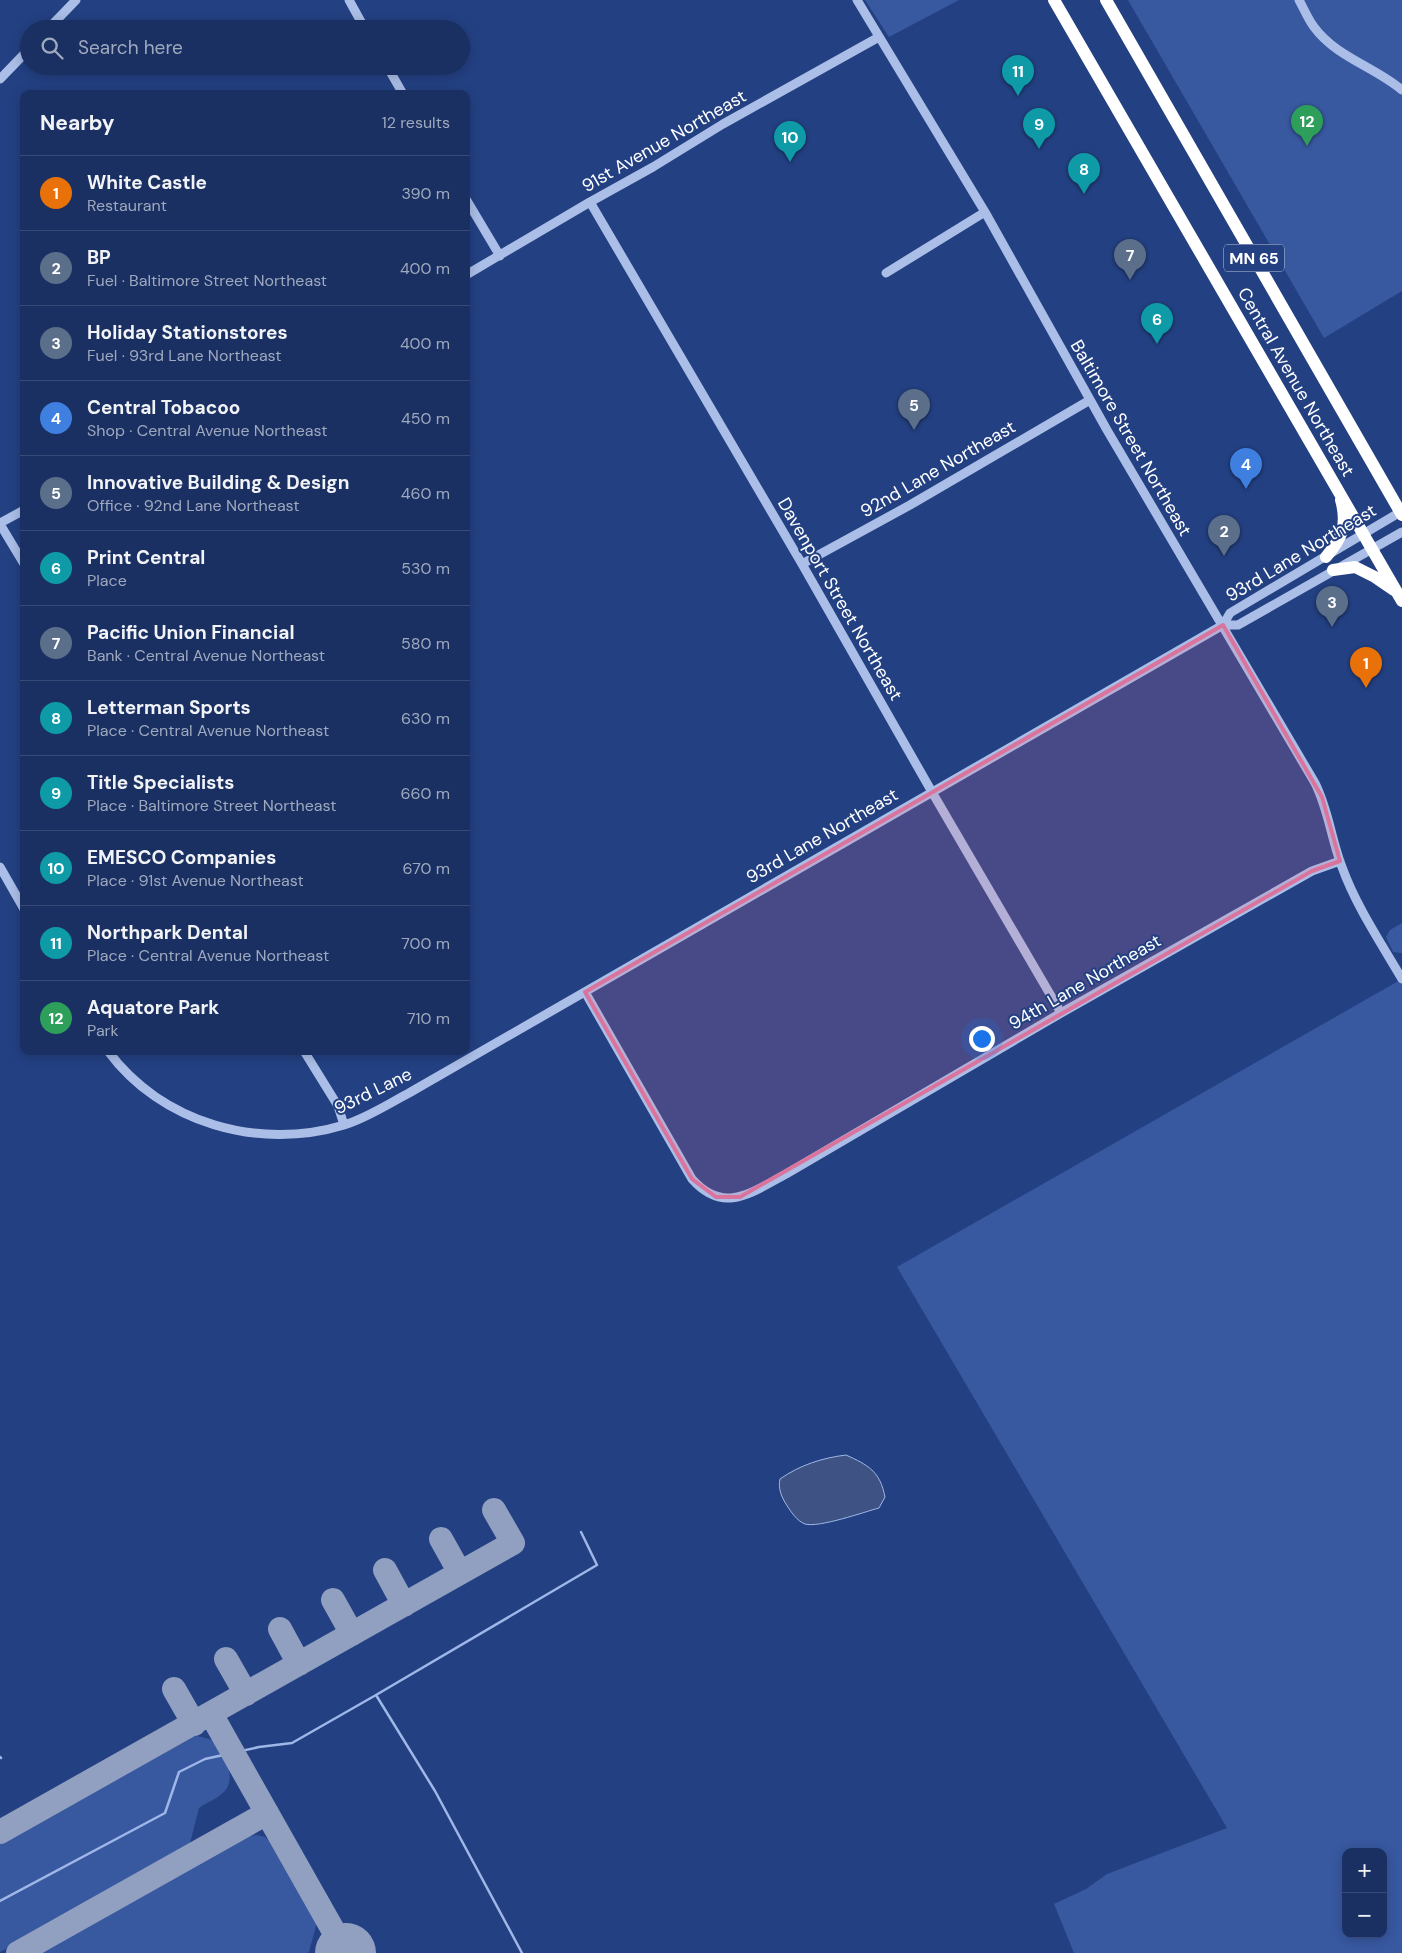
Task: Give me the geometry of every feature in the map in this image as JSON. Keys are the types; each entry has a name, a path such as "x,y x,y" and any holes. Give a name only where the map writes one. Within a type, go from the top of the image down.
{"highway":[{"path":"1048,0 1086,55"},
{"name":"Central Avenue Northeast","path":"1054,0 1400,597"},
{"name":"Central Avenue Northeast","path":"1106,0 1401,513"},
{"path":"1326,557 1343,533 1344,511 1336,486"},
{"path":"1333,570 1355,567 1376,578 1400,597"}],"street":[{"path":"57,20 76,0"},
{"path":"349,0 360,20"},
{"name":"Baltimore Street Northeast","path":"857,0 985,212 1090,400 1186,565 1223,624 1322,797 1340,861 1354,894 1402,978"},
{"path":"1299,0 1314,28 1341,53 1393,82 1402,90"},
{"name":"91st Avenue Northeast","path":"470,273 590,202 653,168 723,124 879,37"},
{"path":"0,79 20,58"},
{"path":"392,75 401,90"},
{"name":"Davenport Street Northeast","path":"590,202 802,564 1061,1013"},
{"path":"470,206 500,256"},
{"path":"886,273 985,212"},
{"name":"92nd Lane Northeast","path":"802,564 1090,400"},
{"path":"20,512 0,523 20,557"},
{"name":"93rd Lane Northeast","path":"438,1076 1223,624 1230,613 1268,589 1401,513"},
{"name":"93rd Lane Northeast","path":"1223,624 1238,625 1402,532"},
{"name":"94th Lane Northeast","path":"585,992 692,1179 708,1194 716,1197 740,1197 760,1188 1061,1013 1312,871 1340,861"},
{"path":"0,867 20,902"},
{"name":"93rd Lane","path":"111,1055 131,1078 165,1103 191,1117 222,1128 246,1133 291,1135 312,1133 344,1125 371,1114 438,1076"},
{"path":"306,1055 338,1106 344,1125"}],"highlighted area":[{"path":"1223,625 1322,797 1340,861 1312,871 740,1197 716,1197 692,1179 585,992"}],"shaded area":[{"path":"865,0 959,0 889,37"},
{"path":"1128,0 1402,0 1402,291 1324,338"},
{"path":"1402,923 1402,953 1393,952 1386,937 1390,930"},
{"path":"1402,979 1402,1953 1074,1953 1054,1904 1086,1889 1107,1874 1227,1828 897,1267"},
{"path":"846,1455 867,1466 880,1481 885,1497 879,1508 820,1524 802,1523 792,1513 783,1498 780,1489 780,1479 812,1463"},
{"path":"196,1736 217,1744 226,1759 230,1777 225,1791 199,1808 189,1847 0,1952 0,1842 186,1738"},
{"path":"256,1835 265,1837 273,1845 317,1922 309,1952 38,1953 247,1837"}],"waterway":[{"path":"376,1695 597,1565 581,1532"},
{"path":"0,1901 165,1813 179,1772 205,1759 259,1747 292,1743 376,1695 435,1791 522,1953"}],"taxiway":[{"path":"0,1832 513,1543 494,1510"},
{"path":"441,1539 460,1573"},
{"path":"385,1570 404,1605"},
{"path":"333,1600 352,1634"},
{"path":"280,1629 299,1664"},
{"path":"226,1659 246,1694"},
{"path":"174,1689 194,1724"},
{"path":"211,1714 346,1953"},
{"path":"18,1953 267,1813"}],"place":[{"name":"Northpark Dental","path":"1018,96"},
{"name":"Aquatore Park","path":"1307,146"},
{"name":"Title Specialists","path":"1039,149"},
{"name":"EMESCO Companies","path":"790,162"},
{"name":"Letterman Sports","path":"1084,194"},
{"name":"Pacific Union Financial","path":"1130,280"},
{"name":"Print Central","path":"1157,344"},
{"name":"Innovative Building & Design","path":"914,430"},
{"name":"Central Tobacoo","path":"1246,489"},
{"name":"BP","path":"1224,556"},
{"name":"Holiday Stationstores","path":"1332,627"},
{"name":"White Castle","path":"1366,688"}]}
